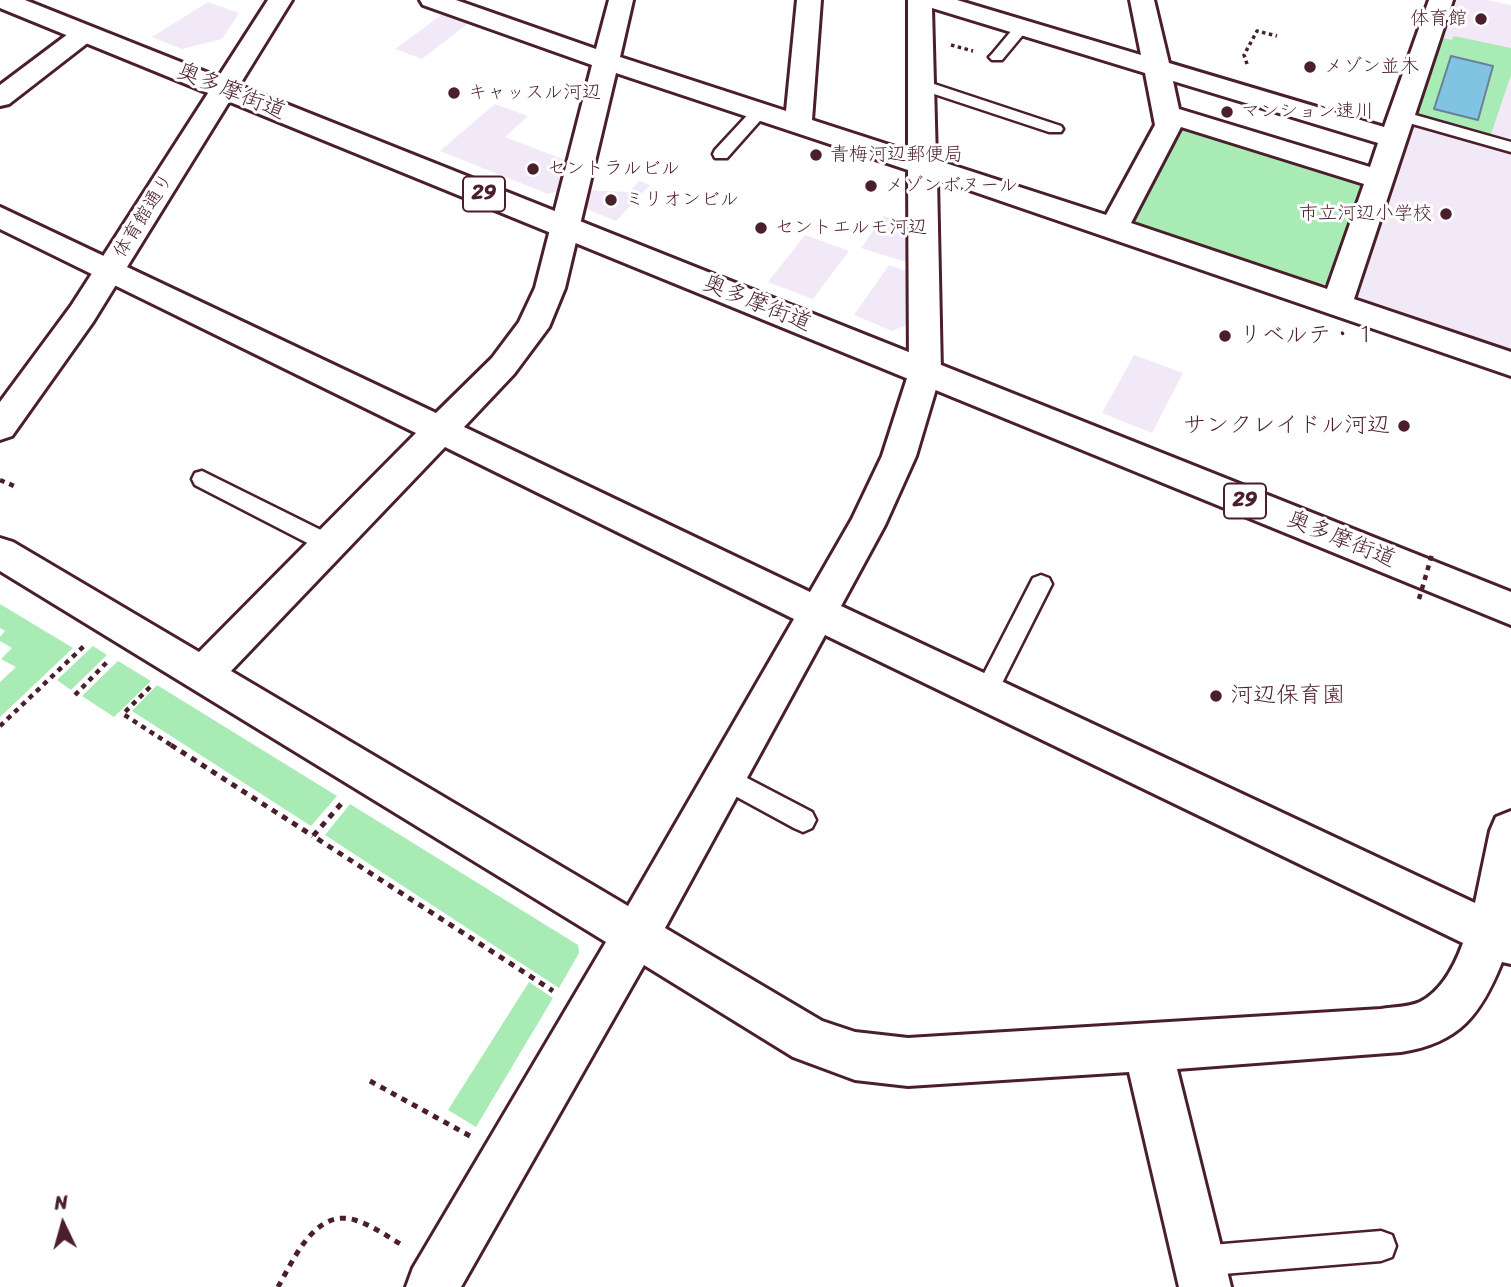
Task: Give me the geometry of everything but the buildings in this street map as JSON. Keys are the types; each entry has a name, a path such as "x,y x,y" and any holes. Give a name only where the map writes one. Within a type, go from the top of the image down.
{"street":[{"name":"奥多摩街道","path":"3,0 1511,609"},
{"name":"体育館通り","path":"0,426 57,351 280,0"},
{"path":"202,674 503,366 533,327 550,288 621,0"},
{"path":"798,124 808,0"},
{"path":"432,1287 636,935 886,488 925,372 920,0"},
{"path":"931,0 1157,68 1397,128"},
{"path":"1114,228 1169,124 1142,0"},
{"path":"1337,304 1441,0"},
{"path":"442,2 606,61 1114,228 1511,364"},
{"path":"0,98 85,33"},
{"path":"1167,114 1365,175 1380,177"},
{"path":"0,217 985,694 1499,938"},
{"path":"0,553 810,1040 855,1056 908,1062 1381,1032 1421,1025 1444,1014 1466,992 1478,968 1499,938 1511,831"},
{"path":"1147,1045 1202,1274"}],"lane":[{"path":"997,57 1022,27"},
{"path":"922,85 1055,129"},
{"path":"722,154 760,111"},
{"path":"1397,128 1511,147"},
{"path":"202,479 330,544"},
{"path":"985,694 1041,584"},
{"path":"724,777 803,820"},
{"path":"1202,1274 1381,1246"}],"path":[{"path":"1244,55 1256,30 1277,36"},
{"path":"921,39 934,39 997,57"},
{"path":"0,480 14,486"},
{"path":"1419,599 1433,551"},
{"path":"0,726 88,642"},
{"path":"75,695 112,658"},
{"path":"154,683 122,714 561,996"},
{"path":"313,836 348,795"},
{"path":"370,1081 477,1139"},
{"path":"278,1287 311,1234 331,1218 354,1219 411,1250"}],"shaded area":[{"name":"市立河辺小学校","path":"1452,0 1487,0 1511,5 1511,355 1362,304 1355,294"},
{"path":"208,2 239,13 222,39 182,49 152,37"},
{"path":"444,13 470,22 422,59 395,49"},
{"path":"495,104 528,116 505,137 568,161 561,190 548,194 440,151"},
{"name":"ミリオンビル","path":"639,181 650,185 616,221 589,210 583,202 585,190 629,192"},
{"path":"884,216 905,223 906,262 861,248"},
{"path":"805,235 849,251 813,299 768,282"},
{"path":"889,265 906,271 906,325 892,331 854,315"},
{"path":"1134,355 1183,373 1152,433 1102,413"}],"green space":[{"path":"1454,36 1511,48 1511,75 1491,134 1415,114 1440,37 1452,40"},
{"path":"1193,125 1353,176 1361,184 1326,284 1312,286 1139,227 1132,218 1182,129"},
{"path":"1313,306 1472,362 1471,365 1311,310"},
{"path":"0,604 73,648 0,717 0,682 16,667 1,659 12,648 0,641 5,631 0,628"},
{"path":"93,646 107,655 71,690 57,680"},
{"path":"118,661 151,681 114,717 82,696"},
{"path":"157,685 337,796 311,826 132,711"},
{"path":"350,804 578,945 579,953 559,988 325,835"},
{"path":"529,982 553,998 476,1127 448,1110"}],"water":[{"path":"1451,56 1493,66 1478,120 1434,109"}],"place":[{"name":"体育館","path":"1481,19"},
{"name":"メゾン並木","path":"1310,67"},
{"name":"キャッスル河辺","path":"454,93"},
{"name":"マンション速川","path":"1227,112"},
{"name":"青梅河辺郵便局","path":"816,155"},
{"name":"セントラルビル","path":"533,169"},
{"name":"メゾンボヌール","path":"871,186"},
{"name":"ミリオンビル","path":"611,200"},
{"name":"市立河辺小学校","path":"1446,214"},
{"name":"セントエルモ河辺","path":"761,228"},
{"name":"リベルテ・１","path":"1225,336"},
{"name":"サンクレイドル河辺","path":"1404,426"},
{"name":"河辺保育園","path":"1216,696"}]}
